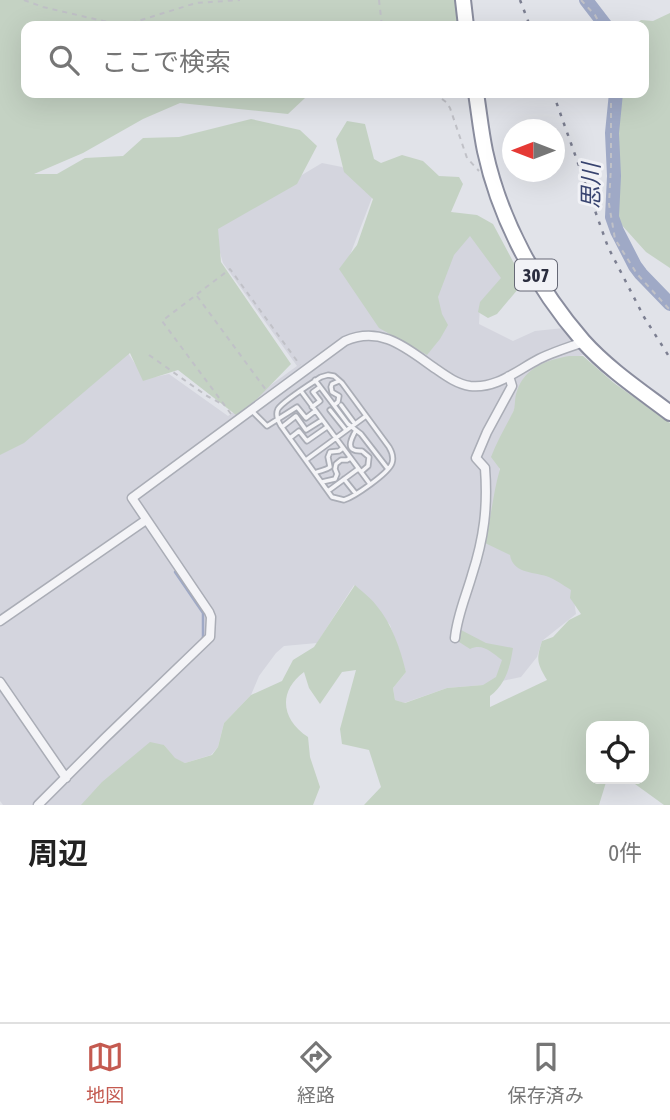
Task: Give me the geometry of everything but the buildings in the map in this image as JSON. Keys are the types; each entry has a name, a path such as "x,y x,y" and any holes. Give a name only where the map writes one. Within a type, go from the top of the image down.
{"highway":[{"path":"463,0 465,21"},
{"name":"307","path":"477,98 485,152 496,190 525,257 549,296 584,342 607,364 670,413"}],"street":[{"path":"38,805 210,637 209,612 132,498 355,336 373,335 392,340 446,376 467,386 497,383 541,358 584,342"},
{"path":"455,638 484,528 487,487 485,468 476,458 512,386 509,376"},
{"path":"0,621 146,520"},
{"path":"0,682 66,778"}],"lane":[{"path":"328,375 340,381 391,449 393,460 388,469 346,500 332,497 278,420 280,407 315,380 328,375"},
{"path":"315,380 388,469"},
{"path":"334,405 339,397 332,392 331,387 340,381"},
{"path":"251,410 267,426 297,407 306,418 320,401 313,392 320,387"},
{"path":"301,391 370,484"},
{"path":"328,491 368,466 369,457 362,452 356,452 350,445 354,427 341,405"},
{"path":"345,411 351,407"},
{"path":"330,410 346,431"},
{"path":"282,427 296,416 306,430 322,420"},
{"path":"306,460 366,416"},
{"path":"331,422 336,418"},
{"path":"290,438 299,431 307,441 327,427"},
{"path":"315,473 330,467 330,452 343,448"},
{"path":"321,482 335,479 336,464 351,458"},
{"path":"344,480 356,494"}],"path":[{"path":"24,0 43,8 99,21"},
{"path":"141,21 197,3 240,0"},
{"path":"379,0 381,21"},
{"path":"581,0 598,21"},
{"path":"441,98 450,108 467,158 480,172"},
{"path":"611,98 609,204 615,239 637,274 670,310"},
{"path":"236,421 162,321 230,269 304,371"},
{"path":"196,295 270,396"},
{"path":"149,355 207,396 225,405"}],"shaded area":[{"path":"322,163 342,167 373,195 345,268 431,294 450,251 470,231 503,277 480,305 479,324 513,341 535,331 564,328 585,354 534,372 523,386 497,454 501,478 572,586 576,614 542,641 537,657 521,677 483,685 447,688 404,703 395,700 393,688 406,672 390,625 354,585 317,643 284,646 276,653 259,676 251,695 224,723 218,747 211,755 185,763 175,759 164,745 87,805 3,805 0,801 0,450 128,353 145,379 169,374 228,416 297,366 223,263 213,228"}],"green space":[{"path":"0,0 456,0 458,21 21,21 21,98 305,98 288,114 180,103 143,119 83,153 34,174 57,174 85,158 123,156 143,138 179,137 251,119 300,130 317,146 297,184 218,229 221,262 291,364 257,399 236,415 178,370 143,381 130,353 24,443 0,455"},
{"path":"670,13 670,268 646,252 619,222 616,201 614,130 621,98 649,98 649,21 640,21 641,20 653,21"},
{"path":"347,121 365,124 374,159 381,163 402,155 423,161 439,176 459,177 463,184 451,212 477,215 493,224 524,282 497,314 488,318 478,312 480,302 501,278 470,236 454,255 438,297 448,325 427,355 379,328 339,269 357,245 373,199 344,172 336,139"},
{"path":"583,356 614,383 670,423 670,805 664,805 635,784 649,784 649,721 586,721 586,784 605,784 599,805 364,805 381,787 369,750 342,744 340,729 356,670 342,672 320,704 309,688 304,672 295,680 287,697 288,714 299,730 308,737 310,757 320,787 313,805 81,805 102,782 150,742 164,745 175,758 185,763 212,755 218,747 224,723 251,695 282,681 293,660 314,647 355,585 382,612 398,645 406,672 393,688 395,700 405,703 447,688 483,685 496,677 502,660 487,649 470,649 456,640 461,630 486,643 513,648 506,675 490,696 490,707 547,680 538,661 542,641 553,637 569,620 581,614 570,598 571,590 549,577 519,568 510,555 485,543 500,469 491,457 513,412 516,394 525,376 538,366 553,360"}],"waterway":[{"name":"思川","path":"586,0 602,21"},
{"name":"思川","path":"616,98 612,133 612,217 635,266 670,304"},
{"path":"175,572 203,613 202,639"}],"railway":[{"path":"520,0 528,21"},
{"path":"555,98 608,247 644,317 670,358"}]}
